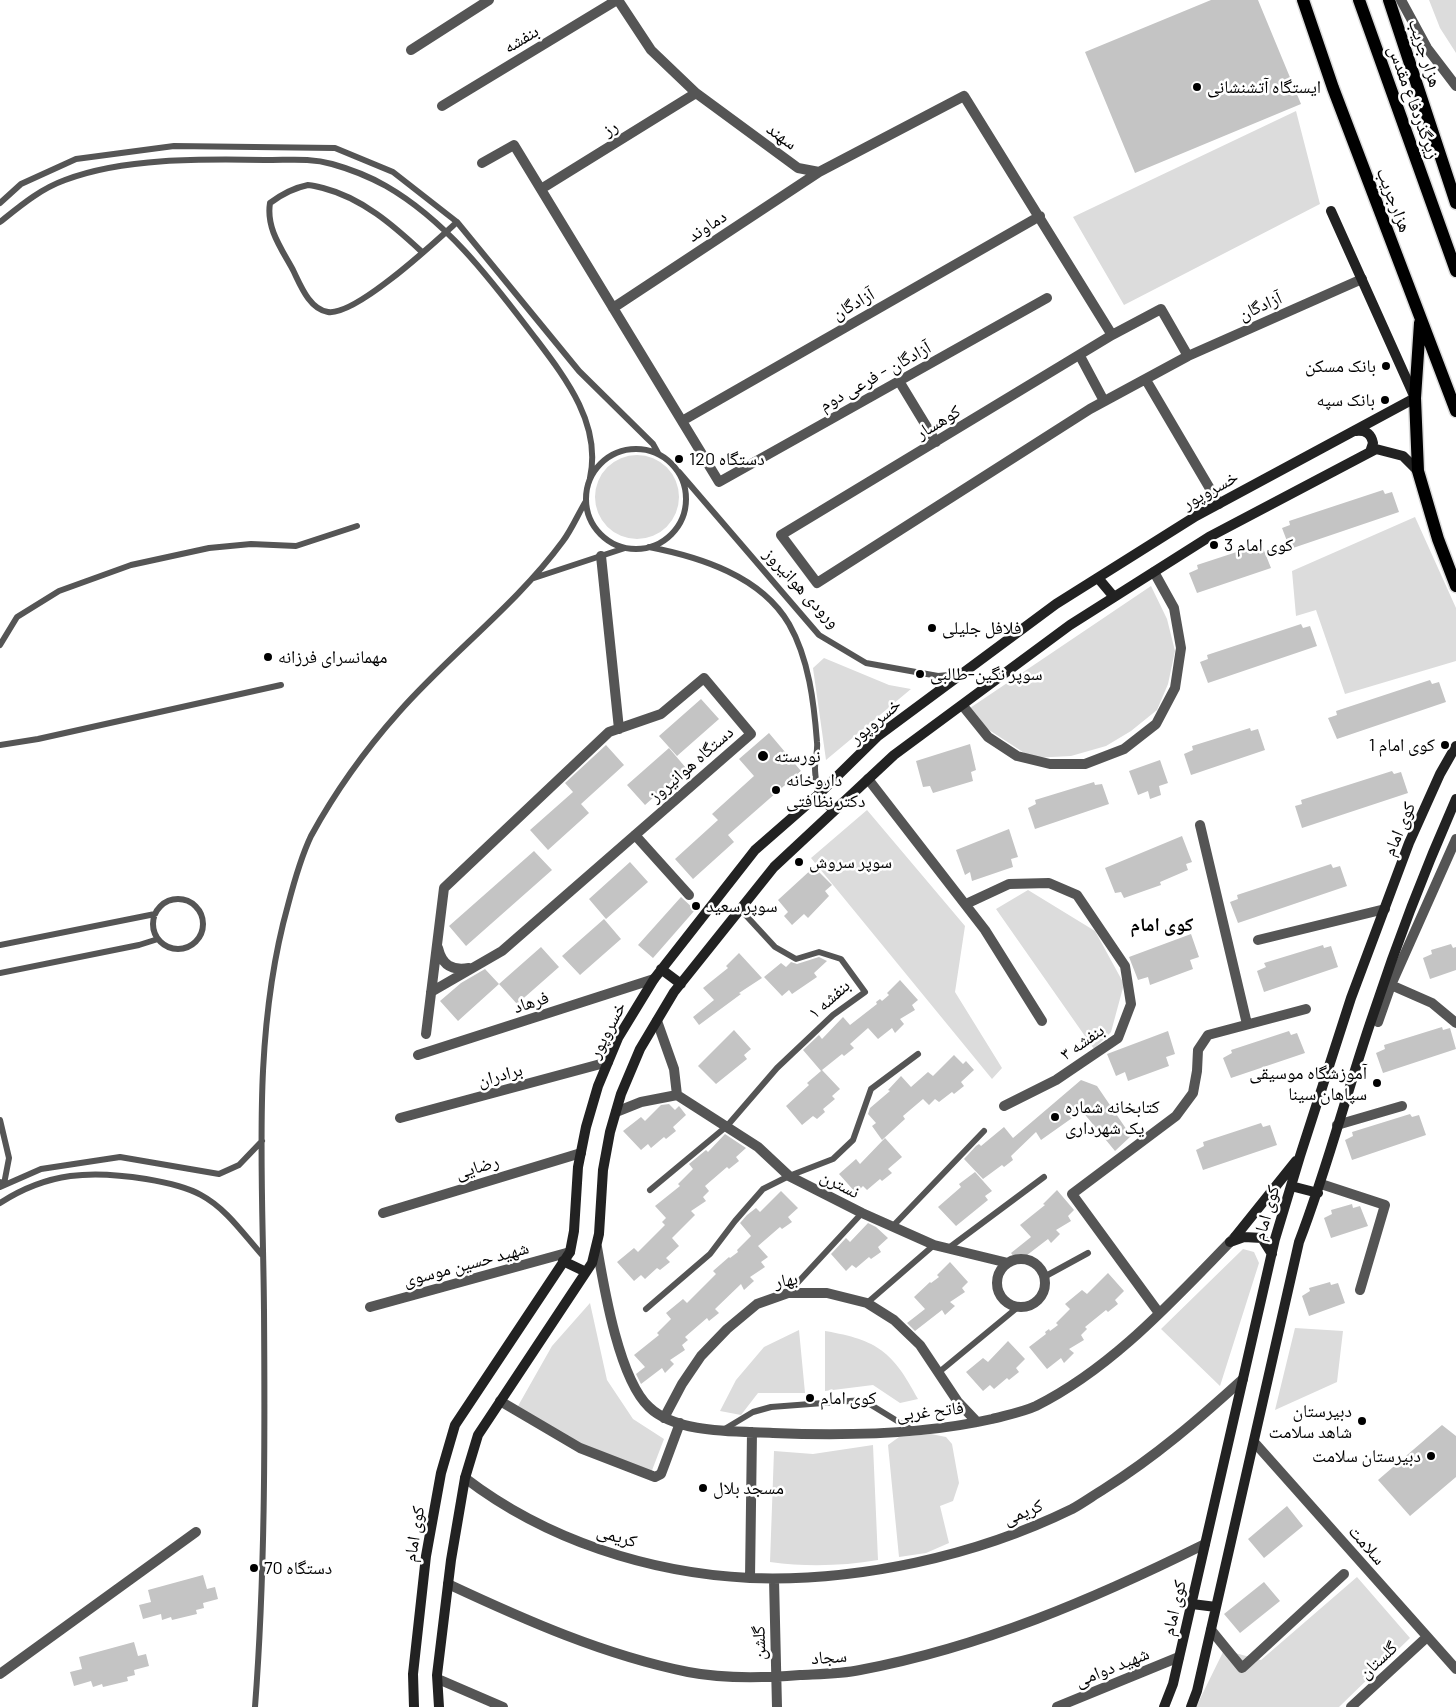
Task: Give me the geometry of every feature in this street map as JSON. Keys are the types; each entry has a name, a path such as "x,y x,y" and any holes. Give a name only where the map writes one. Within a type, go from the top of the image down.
{"main road":[{"name":"هزارجریب","path":"1302,0 1333,88 1456,411"},
{"name":"زیرگذردفاع مقدس","path":"1359,0 1456,271"},
{"name":"هزار جریب","path":"1389,0 1456,203"},
{"path":"1420,320 1415,398 1418,471 1438,539 1456,586"}],"street":[{"path":"411,50 488,0"},
{"name":"سهند","path":"617,0 651,50 696,93 798,168 819,172"},
{"name":"بنفشه","path":"442,106 617,0"},
{"path":"1401,0 1427,48 1456,86"},
{"name":"رز","path":"541,189 696,93"},
{"path":"819,172 964,96 1112,335"},
{"path":"482,162 514,145 682,421"},
{"name":"دماوند","path":"613,308 819,172"},
{"path":"1331,210 1415,398"},
{"name":"آزادگان","path":"682,421 1040,216"},
{"name":"آزادگان","path":"781,536 817,583 1104,401 1188,356 1362,279"},
{"name":"آزادگان - فرعی دوم","path":"682,421 720,482 1047,298"},
{"name":"کوهسار","path":"781,536 1112,335 1161,309 1188,356"},
{"path":"1080,356 1104,401"},
{"path":"1146,380 1219,504"},
{"path":"898,381 936,442"},
{"name":"خسروپور","path":"570,1252 574,1231 581,1153 598,1086 618,1038 654,979 755,850 818,795 878,736 1056,604 1219,504 1415,398"},
{"path":"1356,431 1366,431 1369,434 1373,443 1370,452"},
{"path":"439,1707 438,1679 448,1584 465,1478 478,1435 589,1267 597,1247 603,1170 616,1112 640,1049 681,984 774,866 894,755 963,706 1070,625 1209,537 1376,450 1403,456 1418,471"},
{"path":"601,556 619,729"},
{"path":"963,706 988,737 1017,756 1050,764 1085,764 1124,749 1156,724 1175,688 1181,648 1176,616 1174,608 1154,572"},
{"path":"1098,578 1114,597"},
{"name":"دستگاه هوانیروز","path":"426,1034 437,940 444,888 609,732 661,714 704,678 750,734 502,951 431,992"},
{"name":"کوی امام","path":"1164,1707 1192,1604 1272,1254 1300,1156 1352,998 1409,844 1440,774 1456,746"},
{"path":"868,779 985,930 1042,1021"},
{"path":"818,795 834,810"},
{"path":"1191,1707 1197,1691 1300,1242 1320,1188 1337,1125 1379,998 1432,852 1456,799"},
{"path":"1200,825 1247,1024"},
{"path":"635,835 689,895"},
{"path":"1378,1022 1391,985 1456,839"},
{"name":"بنفشه ۳","path":"966,904 1009,884 1048,883 1077,895 1125,966 1132,1004 1118,1038 1056,1080 1004,1106"},
{"path":"1258,940 1385,909"},
{"name":"دستگاه هوانیروز","path":"437,940 443,962 450,968 475,966"},
{"path":"661,970 681,984"},
{"name":"فرهاد","path":"418,1055 654,979"},
{"path":"1379,998 1391,985"},
{"path":"1391,985 1432,1002 1456,1023"},
{"path":"1159,1313 1072,1194 1176,1116 1193,1092 1198,1050 1208,1034 1306,1009"},
{"path":"616,1112 641,1102 677,1095 674,1069 657,1021"},
{"name":"برادران","path":"400,1118 608,1062"},
{"name":"نسترن","path":"677,1095 758,1146 788,1176 862,1213 934,1245 950,1247 1008,1263"},
{"path":"1337,1125 1402,1106"},
{"name":"رضایی","path":"383,1213 581,1153"},
{"path":"1232,1239 1300,1156"},
{"path":"1291,1186 1320,1188 1385,1205 1360,1290"},
{"path":"1232,1239 1244,1237 1262,1238 1272,1254"},
{"name":"فاتح غربی","path":"597,1247 615,1334 638,1394 650,1408 664,1418 680,1423 722,1430 803,1434 912,1430 977,1422 1034,1407 1061,1393 1115,1353 1184,1291 1232,1239"},
{"name":"کوی امام","path":"414,1707 413,1674 426,1556 441,1473 455,1425 570,1252"},
{"name":"شهید حسین موسوی","path":"370,1307 570,1252"},
{"path":"1022,1259 1036,1264 1044,1277 1043,1292 1034,1304 1018,1307 1003,1299 996,1284 1001,1268 1008,1263 1022,1259"},
{"path":"563,1261 589,1267"},
{"name":"بهار","path":"664,1418 682,1384 701,1356 727,1329 757,1304 788,1293 827,1293 867,1302 894,1320 920,1345 958,1402 977,1422"},
{"name":"کریمی","path":"465,1478 485,1494 515,1512 561,1534 606,1552 690,1573 774,1579 884,1570 993,1541 1073,1508 1143,1464 1191,1426 1243,1378"},
{"path":"500,1401 580,1448 655,1477 661,1474 666,1465 680,1423"},
{"path":"750,1578 752,1432"},
{"name":"سلامت","path":"1254,1442 1456,1668"},
{"path":"0,1674 196,1532"},
{"name":"سجاد","path":"448,1584 566,1636 647,1662 690,1672 776,1677 858,1671 1002,1634 1126,1583 1205,1544"},
{"path":"1211,1630 1242,1668 1344,1574"},
{"name":"گلشن","path":"774,1579 777,1707"},
{"path":"1192,1604 1216,1607"},
{"name":"گلستان","path":"1354,1706 1427,1637"},
{"name":"شهید دوامی","path":"1057,1707 1179,1657"},
{"path":"438,1679 503,1707"}],"lane":[{"path":"0,203 21,184 76,159 174,146 335,148 393,172 456,222 579,370 653,444 658,453"},
{"path":"0,222 30,198 47,188 81,174 100,170 175,162 307,160 331,164 385,186 411,203 445,232 484,271 566,380 587,420 592,447 586,501 565,538 532,578 399,712 352,770 310,840 278,942 264,1032 261,1632 255,1707"},
{"path":"422,252 394,226 376,213 356,200 333,191 310,185 285,192 270,203 268,217 273,231 301,286 314,306 328,312 346,309 366,297 422,252 456,222"},
{"path":"590,478 604,460 619,452 636,449 658,453 670,461 679,472 686,494 683,517 670,536 650,547"},
{"name":"ورودی هوانیروز","path":"679,472 820,635 866,663 938,676 964,673"},
{"path":"586,501 594,527 608,540 625,548"},
{"path":"0,645 17,617 58,591 131,565 209,548 251,544 296,546 357,526"},
{"path":"532,578 625,548 650,547 707,562 739,576 768,599 788,623 802,655 811,692 817,745 815,769 818,795"},
{"path":"0,745 38,739 281,685"},
{"path":"0,945 155,914 166,902 181,899 196,906 202,921 199,937 187,947 171,948 158,938 154,931 155,914"},
{"name":"بنفشه ۱","path":"726,1126 777,1068 833,1014 865,992 841,960 819,952 796,958 775,947 740,909"},
{"path":"0,973 139,945 158,938"},
{"path":"646,1309 710,1254 734,1221 763,1189 788,1176 833,1159 853,1140 871,1089 918,1054"},
{"path":"0,1120 9,1158 1,1184"},
{"path":"650,1190 726,1126"},
{"path":"892,1227 984,1131"},
{"path":"1,1184 42,1169 120,1157 219,1174 239,1165 262,1141"},
{"path":"0,1203 29,1187 54,1178 112,1173 161,1181 201,1195 227,1214 263,1256"},
{"path":"950,1247 1044,1177"},
{"path":"788,1293 862,1213"},
{"path":"867,1302 934,1245"},
{"path":"1044,1277 1088,1253"},
{"path":"938,1373 1018,1307"},
{"path":"722,1430 753,1412 771,1406 863,1400 912,1430"}],"shaded area":[{"path":"1429,0 1456,0 1456,53 1440,28"},
{"path":"1296,111 1320,204 1124,305 1073,217"},
{"path":"637,455 653,458 667,467 676,481 679,497 676,513 667,527 653,536 637,539 621,536 607,527 598,513 595,497 598,481 607,467 621,458"},
{"path":"1415,517 1456,608 1456,661 1345,694 1316,610 1296,616 1292,571"},
{"path":"1151,586 1167,619 1175,651 1168,684 1157,710 1131,731 1106,746 1071,756 1032,758 986,728 970,708"},
{"path":"824,658 889,685 911,689 826,760 813,668"},
{"path":"867,810 965,926 955,992 1002,1068 992,1079 811,858"},
{"path":"1028,890 1095,931 1124,984 1111,1032 1094,1049 996,909"},
{"path":"1243,1249 1254,1252 1259,1263 1220,1386 1161,1329"},
{"path":"590,1303 607,1380 633,1419 664,1439 651,1473 574,1443 518,1406 552,1346"},
{"path":"1295,1328 1343,1331 1337,1382 1275,1410"},
{"path":"799,1330 805,1393 758,1393 741,1415 720,1411 736,1380 764,1347"},
{"path":"825,1331 858,1339 882,1351 892,1359 918,1399 900,1403 873,1385 825,1391"},
{"path":"931,1434 946,1437 952,1444 959,1483 953,1501 940,1506 949,1543 926,1553 899,1557 888,1445 899,1437"},
{"path":"873,1445 878,1560 824,1565 770,1562 774,1451 813,1454"},
{"path":"1357,1577 1410,1638 1339,1707 1196,1707 1224,1650 1261,1660"}],"building":[{"name":"ایستگاه آتشنشانی","path":"1211,0 1258,0 1301,104 1135,173 1085,52"},
{"path":"1383,490 1385,494 1392,492 1399,512 1290,549 1282,528 1290,525 1289,521"},
{"path":"1255,546 1257,550 1263,548 1271,568 1197,593 1189,573 1198,569 1197,565"},
{"path":"1301,624 1303,628 1310,626 1317,646 1208,683 1200,662 1208,659 1207,655"},
{"path":"1430,680 1432,684 1439,682 1446,702 1337,739 1328,718 1337,715 1336,711"},
{"path":"701,699 719,719 677,756 659,736"},
{"path":"1250,728 1251,731 1258,729 1265,750 1191,775 1184,754 1193,750 1192,746"},
{"path":"769,733 801,771 728,835 734,842 693,879 675,859 718,820 712,814 754,776 739,759"},
{"path":"970,744 976,770 971,772 973,781 933,793 930,786 923,787 916,761"},
{"path":"606,745 624,765 581,804 589,813 548,850 530,830 573,792 565,783"},
{"path":"669,748 686,768 645,805 627,785"},
{"path":"1160,760 1168,783 1159,786 1161,795 1150,799 1148,791 1138,795 1129,771"},
{"path":"1392,771 1394,774 1401,772 1408,793 1302,828 1295,806 1302,804 1301,800"},
{"path":"1094,782 1095,785 1102,784 1109,804 1035,829 1028,808 1036,804 1035,800"},
{"path":"1009,829 1018,857 1011,859 1013,867 972,881 970,872 965,875 956,850"},
{"path":"1182,836 1192,862 1186,864 1188,870 1160,882 1161,885 1124,898 1121,892 1115,893 1105,868"},
{"path":"534,851 552,870 466,946 449,926"},
{"path":"630,862 648,882 606,919 589,899"},
{"path":"1331,864 1333,868 1340,866 1347,886 1238,923 1230,902 1238,899 1237,895"},
{"path":"814,867 832,885 825,891 829,896 808,918 804,914 792,925 784,916 788,912 778,900"},
{"path":"681,897 695,910 653,958 638,945"},
{"path":"604,919 621,939 580,975 562,956"},
{"path":"1191,934 1199,957 1190,960 1193,969 1150,985 1148,977 1138,980 1129,957"},
{"path":"1451,944 1453,948 1456,947 1456,970 1430,979 1423,958 1432,954 1431,950"},
{"path":"1323,945 1324,948 1331,946 1338,967 1264,992 1257,971 1266,967 1264,963"},
{"path":"541,947 559,967 517,1004 499,984"},
{"path":"739,953 762,978 739,993 741,994 699,1025 693,1017 714,1000 703,988 728,968 726,966"},
{"path":"819,957 827,961 814,973 817,977 792,994 789,990 782,996 764,977 781,963 786,967 791,962 797,964"},
{"path":"485,969 499,984 458,1021 440,1001 461,983"},
{"path":"900,980 918,1000 912,1005 915,1010 900,1019 904,1024 895,1033 892,1028 878,1039 868,1028 850,1044 854,1048 844,1056 842,1054 822,1070 840,1089 832,1096 835,1099 823,1109 825,1112 817,1119 813,1116 802,1125 786,1106 821,1071 803,1050 819,1035 822,1039 843,1017 850,1025 877,1004 876,1002 880,999 882,1001 889,995 887,993"},
{"path":"1442,1027 1443,1030 1450,1028 1456,1049 1383,1073 1376,1053 1385,1049 1384,1045"},
{"path":"734,1030 751,1049 744,1055 747,1059 716,1084 698,1066"},
{"path":"1168,1031 1175,1054 1166,1057 1169,1066 1128,1081 1125,1072 1116,1076 1107,1054"},
{"path":"1289,1031 1291,1035 1297,1033 1305,1053 1231,1078 1223,1058 1232,1053 1231,1050"},
{"path":"954,1055 963,1064 966,1061 974,1070 961,1082 964,1086 939,1102 935,1099 929,1105 923,1099 903,1116 905,1119 882,1140 872,1126 876,1123 868,1114 870,1108 890,1091 888,1090 901,1076 911,1087 928,1072 933,1076"},
{"name":"کتابخانه شماره یک شهرداری","path":"1081,1080 1097,1086 1131,1136 1115,1151 1082,1111 1041,1140 1036,1132 1011,1156 1013,1160 1004,1167 1002,1165 983,1179 964,1159 976,1146 979,1144 981,1146 1004,1127 1013,1138"},
{"path":"669,1104 675,1110 679,1106 686,1115 673,1127 676,1131 666,1139 664,1137 651,1148 648,1144 641,1150 623,1131 641,1117 645,1121 661,1105"},
{"path":"1410,1114 1412,1117 1419,1115 1426,1135 1352,1160 1345,1140 1353,1136 1352,1132"},
{"path":"1261,1123 1263,1127 1270,1125 1277,1145 1203,1170 1196,1150 1204,1146 1203,1142"},
{"path":"725,1134 746,1148 736,1157 739,1161 729,1169 727,1167 705,1186 709,1191 703,1197 706,1201 691,1211 695,1215 672,1238 679,1246 666,1258 670,1262 660,1270 657,1268 645,1279 641,1275 634,1281 617,1262 634,1248 638,1252 665,1225 662,1222 666,1218 655,1206 680,1186 678,1184 693,1169 689,1164 706,1150 708,1152"},
{"path":"885,1138 902,1157 888,1169 892,1173 882,1181 880,1179 867,1190 863,1186 856,1193 839,1174 856,1159 860,1164"},
{"path":"975,1172 992,1191 985,1196 988,1200 956,1226 938,1207 961,1187 959,1184"},
{"path":"1057,1190 1074,1210 1068,1216 1071,1221 1056,1230 1060,1234 1051,1243 1048,1239 1018,1262 1011,1253 1031,1237 1020,1225 1045,1205 1043,1204"},
{"path":"781,1191 798,1208 788,1217 792,1222 782,1229 780,1227 758,1246 768,1257 761,1262 765,1267 750,1277 754,1281 744,1290 741,1284 715,1309 719,1313 709,1321 707,1318 685,1337 688,1340 682,1345 685,1350 670,1360 674,1364 665,1373 662,1368 641,1384 636,1374 645,1367 634,1355 659,1335 657,1333 671,1319 666,1313 683,1299 687,1303 716,1274 713,1271 738,1252 737,1250 751,1236 740,1223 747,1215 756,1208 760,1212"},
{"path":"1352,1204 1353,1208 1360,1206 1368,1226 1331,1238 1324,1218 1332,1214 1331,1210"},
{"path":"868,1223 876,1227 888,1238 878,1247 881,1252 871,1259 869,1257 856,1268 852,1265 846,1271 831,1254 846,1238 850,1242"},
{"path":"950,1262 968,1282 962,1288 965,1292 950,1302 955,1306 945,1315 942,1310 915,1331 907,1323 925,1309 914,1297 930,1282 939,1277 937,1275"},
{"path":"1108,1273 1124,1291 1115,1300 1118,1304 1108,1312 1106,1310 1085,1327 1087,1329 1081,1335 1084,1340 1069,1349 1074,1353 1064,1363 1061,1358 1047,1369 1029,1347 1046,1334 1045,1332 1058,1325 1056,1323 1070,1309 1065,1304 1082,1290 1087,1294"},
{"path":"1330,1282 1331,1285 1338,1283 1345,1303 1309,1316 1302,1296 1310,1291 1309,1288"},
{"path":"1008,1341 1025,1359 1016,1368 1019,1372 1009,1380 1007,1378 994,1389 990,1385 983,1391 966,1372 983,1358 988,1362"},
{"name":"دبیرستان سلامت","path":"1442,1425 1456,1436 1456,1477 1410,1516 1378,1480"},
{"path":"1287,1506 1303,1526 1264,1558 1248,1539"},
{"path":"203,1575 207,1589 215,1587 218,1599 203,1603 204,1608 196,1610 197,1614 172,1620 171,1617 162,1620 161,1614 143,1619 139,1605 151,1602 148,1590"},
{"path":"1264,1582 1280,1601 1240,1633 1224,1614"},
{"path":"134,1642 138,1656 146,1654 149,1666 134,1670 135,1675 127,1677 128,1681 103,1687 102,1684 93,1687 91,1681 74,1686 70,1672 82,1669 79,1657"}],"place":[{"name":"ایستگاه آتشنشانی","path":"1197,87"},
{"name":"بانک مسکن","path":"1386,366"},
{"name":"بانک سپه","path":"1385,400"},
{"name":"120 دستگاه","path":"679,459"},
{"name":"کوی امام 3","path":"1214,545"},
{"name":"فلافل جلیلی","path":"932,628"},
{"name":"مهمانسرای فرزانه","path":"268,657"},
{"name":"سوپر نگین-طالبی","path":"920,674"},
{"name":"کوی امام 1","path":"1445,745"},
{"name":"نورسته","path":"763,756"},
{"name":"داروخانه دکتر نظافتی","path":"776,790"},
{"name":"سوپر سروش","path":"799,862"},
{"name":"سوپر سعید","path":"696,906"},
{"name":"آموزشگاه موسیقی سپاهان سینا","path":"1377,1083"},
{"name":"کتابخانه شماره یک شهرداری","path":"1055,1117"},
{"name":"کوی امام","path":"810,1398"},
{"name":"دبیرستان شاهد سلامت","path":"1362,1421"},
{"name":"دبیرستان سلامت","path":"1431,1456"},
{"name":"مسجد بلال","path":"703,1488"},
{"name":"70 دستگاه","path":"254,1568"}],"district":[{"name":"کوی امام","path":"1162,925"}]}
